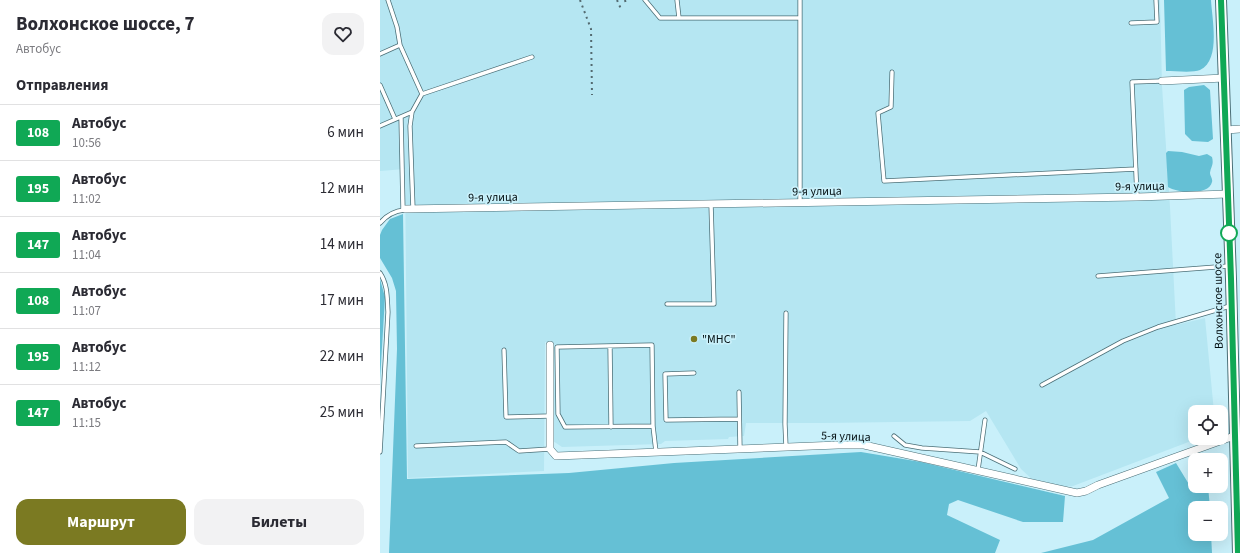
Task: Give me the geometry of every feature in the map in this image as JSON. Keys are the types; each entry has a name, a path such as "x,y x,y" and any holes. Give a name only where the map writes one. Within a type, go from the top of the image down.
{"main road":[{"name":"Волхонское шоссе","path":"1221,0 1231,266 1231,305 1233,326 1234,436 1239,531 1238,553"}],"street":[{"path":"1162,81 1224,78"},
{"path":"1226,130 1240,129"},
{"name":"9-я улица","path":"407,210 1137,197 1228,194"},
{"path":"550,345 550,449"},
{"name":"5-я улица","path":"550,449 556,456 864,445 1077,493 1086,492 1098,485 1234,436"}],"lane":[{"path":"388,0 397,27 400,45 422,94"},
{"path":"646,0 660,18 800,18"},
{"path":"677,0 679,18"},
{"path":"800,0 800,203"},
{"path":"1131,23 1157,22 1156,0"},
{"path":"380,54 400,45"},
{"path":"407,210 410,126 412,112 422,94 532,57"},
{"path":"892,72 891,107 878,113 884,181 1136,169"},
{"path":"1137,197 1132,82 1162,81"},
{"path":"380,85 395,120"},
{"path":"380,126 412,112"},
{"path":"401,117 407,210"},
{"path":"667,304 714,304 712,204"},
{"path":"380,223 385,217 394,212 407,210"},
{"path":"1098,276 1231,266"},
{"path":"380,273 387,289 388,312 380,452"},
{"path":"1042,386 1123,341 1158,326 1231,305"},
{"path":"786,313 786,447"},
{"path":"653,426 565,427 558,414 557,347 652,345 653,426 656,452"},
{"path":"610,346 611,427"},
{"path":"504,350 506,417 550,416"},
{"path":"694,373 665,374 666,420 739,419"},
{"path":"739,392 740,449"},
{"path":"978,471 984,420"},
{"path":"894,436 905,445 922,448 980,452 1014,468"},
{"path":"416,446 506,442 519,451 550,449"}],"shaded area":[{"path":"380,0 1160,0 1162,86 1176,325 1205,318 1213,405 1188,405 1188,442 1073,486 1059,487 1035,482 1021,469 986,411 970,421 746,423 744,436 729,437 728,439 665,441 661,444 562,447 553,441 554,342 545,342 544,471 408,478 405,169 380,171"},
{"path":"1164,0 1211,0 1214,38 1213,48 1211,58 1207,65 1200,70 1189,72 1166,71"},
{"path":"1204,85 1210,90 1213,139 1208,142 1192,141 1185,134 1184,90 1189,87"},
{"path":"1168,151 1182,152 1199,156 1207,154 1212,157 1213,164 1210,173 1212,181 1210,186 1205,190 1192,192 1178,191 1168,187 1166,153"},
{"path":"403,214 407,479 569,473 674,463 861,452 921,462 1065,496 1063,522 1023,522 958,500 949,504 947,515 1000,540 995,553 389,553 397,349 396,291 392,278 380,258 380,235 390,219"},
{"path":"380,279 385,297 380,381"},
{"path":"1176,463 1188,483 1188,493 1209,493 1209,501 1188,501 1188,541 1211,541 1212,553 1041,553 1093,540 1169,498 1156,472"}],"railway":[{"path":"580,0 591,29 592,95"},
{"path":"617,0 621,9"},
{"path":"625,0 626,4"}],"bus line":[{"name":"108","path":"1221,0 1231,279 1238,553"}],"place":[{"name":"\"МНС\"","path":"694,339"}]}
